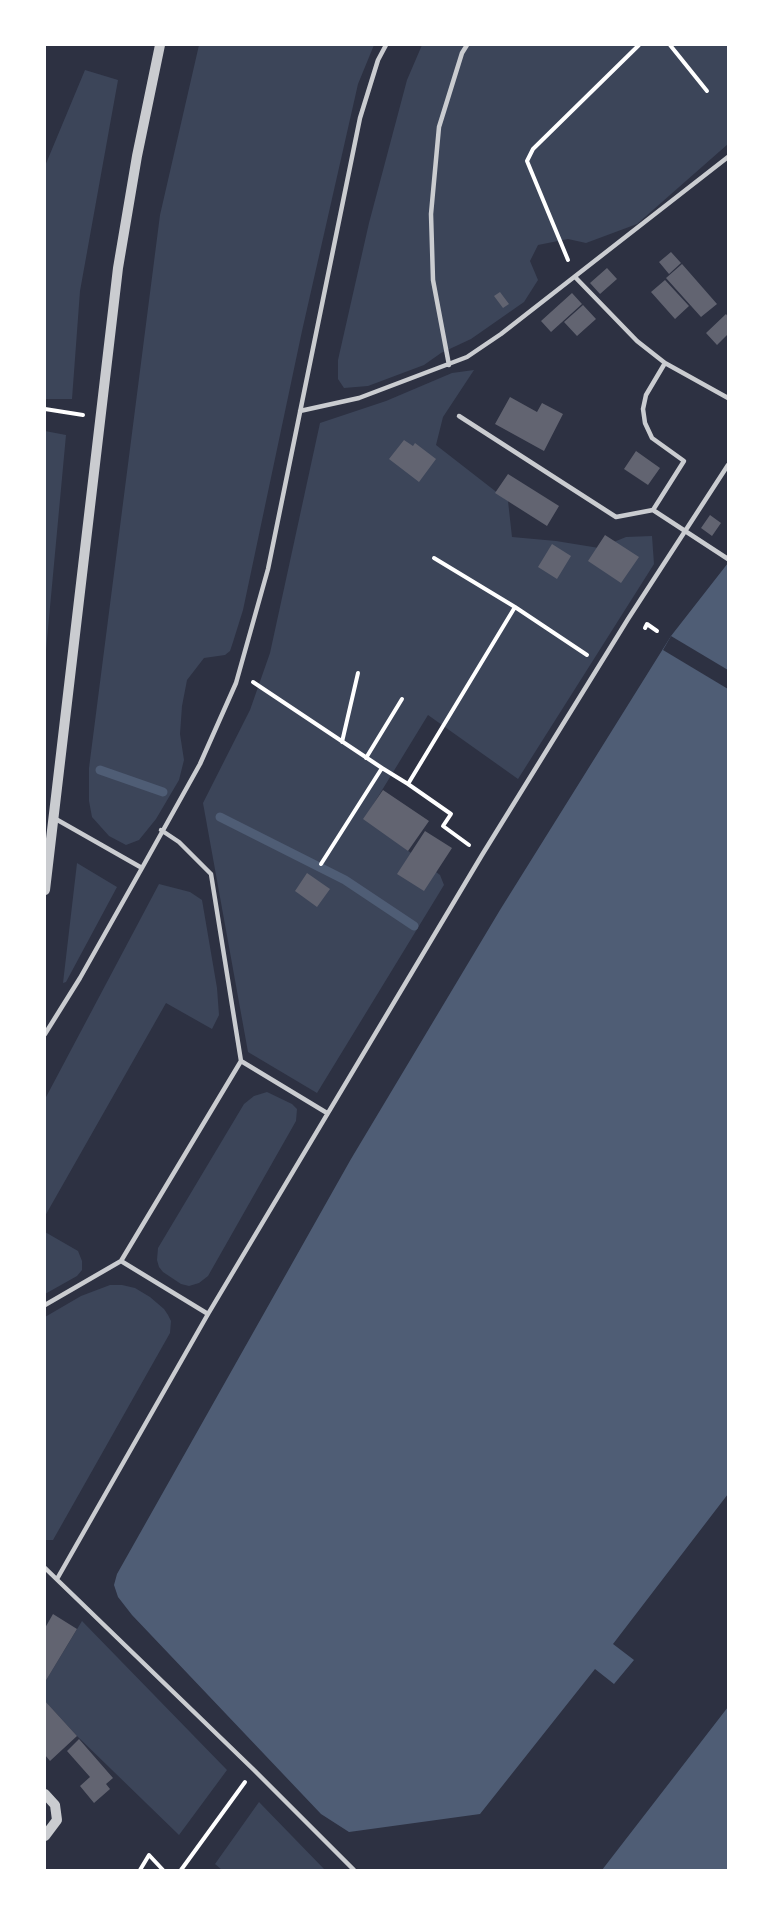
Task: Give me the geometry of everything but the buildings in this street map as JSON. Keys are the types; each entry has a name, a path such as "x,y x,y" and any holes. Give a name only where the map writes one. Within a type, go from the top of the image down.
{"street":[{"path":"45,890 120,256 136,156 160,45"},
{"path":"45,1794 55,1805 57,1820 45,1836"}],"lane":[{"path":"45,1034 80,978 200,764 236,683 268,569 360,118 378,60 386,45"},
{"path":"449,365 433,280 431,214 439,127 462,53 467,45"},
{"path":"300,411 359,398 467,357 501,334 728,157"},
{"path":"575,277 637,341 665,363 728,398"},
{"path":"653,510 684,461 652,438 645,423 643,409 645,396 665,363"},
{"path":"459,416 616,517 653,510 728,559"},
{"path":"57,1579 208,1314 482,855 600,664 728,465"},
{"path":"54,818 142,868"},
{"path":"45,1305 121,1261 241,1061 211,874 179,842 161,830"},
{"path":"241,1061 327,1113"},
{"path":"121,1261 208,1314"},
{"path":"45,1568 354,1870"}],"path":[{"path":"575,277 527,161 533,149 639,45"},
{"path":"670,45 707,91"},
{"path":"45,409 100,418"},
{"path":"434,558 515,607 600,664"},
{"path":"408,784 515,607"},
{"path":"647,624 657,631"},
{"path":"342,742 358,674"},
{"path":"270,693 451,814 443,826 482,855"},
{"path":"366,758 402,699"},
{"path":"321,864 382,768"},
{"path":"181,1870 254,1770"},
{"path":"140,1870 149,1855 163,1870"}],"shaded area":[{"path":"199,45 374,45 358,84 302,331 243,610 230,651 225,655 204,658 187,680 180,734 184,760 179,780 156,819 139,840 126,845 109,836 92,817 89,801 89,768 160,215"},
{"path":"422,45 728,45 728,144 637,224 586,243 568,239 538,245 530,261 538,280 524,302 471,339 441,353 424,365 368,386 344,388 338,379 338,360 369,223 407,80"},
{"path":"85,70 118,80 80,291 72,399 46,399 45,166"},
{"path":"474,370 443,417 436,445 508,501 512,537 599,548 626,537 652,536 654,564 518,779 428,715 365,818 440,875 444,885 317,1093 248,1052 203,803 250,710 270,653 320,423 386,401 452,373"},
{"path":"45,431 66,435 45,661"},
{"path":"728,563 728,1494 613,1644 634,1660 614,1684 595,1669 480,1814 349,1832 321,1814 132,1615 118,1597 114,1585 117,1574 351,1159 500,910 671,636"},
{"path":"77,863 117,887 66,982 63,983"},
{"path":"159,884 190,892 202,900 217,988 219,1015 212,1029 166,1003 45,1216 45,1099"},
{"path":"267,1092 292,1104 297,1109 296,1121 208,1276 199,1283 189,1286 181,1284 159,1267 158,1248 244,1104 254,1096"},
{"path":"45,1232 78,1251 82,1261 82,1270 77,1276 45,1294"},
{"path":"110,1285 135,1288 150,1297 168,1315 171,1321 170,1333 53,1540 45,1540 45,1317 81,1296"},
{"path":"82,1621 227,1770 179,1835 77,1736 45,1701 45,1682"},
{"path":"728,1707 728,1870 602,1870"},
{"path":"259,1802 325,1870 222,1870 215,1864"}],"pier":[{"path":"671,636 728,670 728,689 663,650"}],"waterway":[{"path":"100,770 163,792"},
{"path":"220,817 345,880 414,926"}]}
